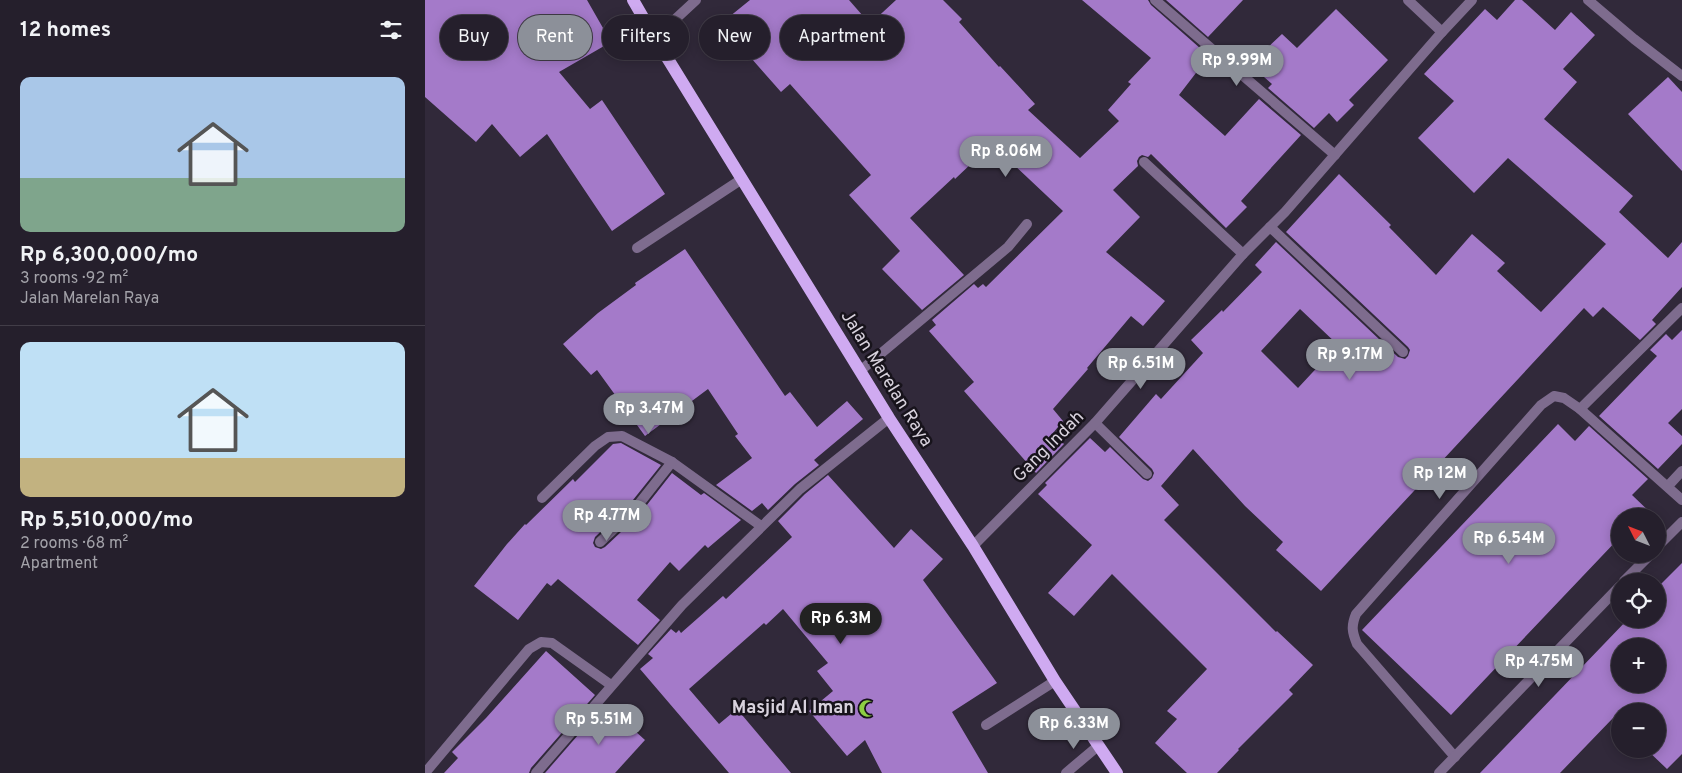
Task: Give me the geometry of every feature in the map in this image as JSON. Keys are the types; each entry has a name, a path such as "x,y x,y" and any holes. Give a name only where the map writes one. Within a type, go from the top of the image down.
{"main road":[{"name":"Jalan Marelan Raya","path":"633,0 642,15"},
{"name":"Jalan Marelan Raya","path":"669,60 859,371 973,546 1055,681 1117,773"}],"street":[{"path":"680,15 696,0"},
{"path":"1155,0 1335,155"},
{"path":"1408,0 1443,32"},
{"name":"Gang Indah","path":"973,546 1095,423 1243,254 1285,212 1472,0"},
{"path":"1588,0 1682,76"},
{"path":"1144,162 1243,254"},
{"path":"637,248 742,179"},
{"path":"859,371 1008,247 1027,224"},
{"path":"1270,227 1403,352"},
{"path":"1580,409 1682,308"},
{"path":"1455,757 1357,644 1352,632 1355,614 1541,405 1554,396 1564,398 1580,409 1682,500"},
{"path":"536,773 681,605 800,489 889,418"},
{"path":"1095,423 1147,474"},
{"path":"542,498 595,446 608,438 622,436 672,462 761,526"},
{"path":"600,542 634,510 672,462"},
{"path":"1668,486 1682,471"},
{"path":"1666,538 1682,522"},
{"path":"1633,573 1642,563"},
{"path":"1439,773 1611,595"},
{"path":"425,773 529,649 541,642 552,643 611,686"},
{"path":"986,725 1055,681"},
{"path":"1066,773 1098,746"}],"building":[{"path":"425,0 587,0 602,26 602,47 592,53 592,15 518,15 518,60 580,60 559,72 590,109 602,100 665,194 612,231 547,134 520,157 492,124 476,142 425,97"},
{"path":"750,0 849,0 862,15 780,15 780,60 904,60 904,15 880,15 896,0 943,0 962,19 959,22 1035,104 1028,110 1080,158 1119,121 1108,110 1131,84 1128,82 1151,58 1082,0 1148,0 1151,5 1209,56 1179,95 1225,136 1259,99 1301,135 1241,201 1247,207 1226,228 1151,154 1148,157 1142,155 1139,157 1137,161 1138,166 1113,190 1140,217 1106,252 1165,301 1143,326 1131,316 1053,409 1063,421 1053,433 1064,444 1036,473 964,391 974,382 929,331 936,325 932,320 974,284 978,288 983,284 986,287 1063,211 992,144 910,218 964,275 922,310 882,269 900,251 849,195 871,175 790,84 781,92 753,60 770,60 770,15 731,15"},
{"path":"1166,0 1243,0 1208,37"},
{"path":"1515,0 1522,0 1555,30 1571,12 1595,35 1563,69 1577,82 1544,119 1633,196 1619,212 1668,258 1682,242 1682,287 1652,320 1656,324 1640,340 1603,307 1593,317 1584,308 1321,591 1276,550 1283,542 1245,506 1193,449 1161,486 1179,505 1164,520 1276,632 1313,665 1289,690 1293,694 1238,749 1217,773 1187,773 1155,743 1177,719 1167,711 1207,669 1112,574 1074,616 1048,593 1092,545 1038,494 1047,485 1045,483 1090,438 1105,452 1110,447 1143,479 1148,481 1152,478 1154,473 1152,469 1119,437 1156,394 1161,399 1203,353 1191,340 1222,310 1223,312 1262,272 1255,265 1276,242 1398,357 1405,359 1408,356 1410,350 1408,347 1286,232 1339,174 1391,225 1389,227 1436,275 1472,234 1505,263 1497,271 1541,312 1606,244 1508,158 1474,193 1418,138 1454,101 1424,74 1485,9 1497,20","holes":["1300,309 1338,345 1298,388 1261,351"]},
{"path":"1336,9 1388,60 1349,100 1354,105 1337,122 1329,113 1314,128 1268,88 1272,84 1264,77 1278,63 1265,50 1282,34 1297,48"},
{"path":"1668,77 1682,92 1682,171 1628,114"},
{"path":"685,249 785,396 790,392 817,427 847,401 863,419 814,460 819,465 795,484 768,510 762,503 752,511 716,485 752,458 735,436 738,434 708,389 645,436 597,370 591,375 563,344 598,313 636,285 635,283"},
{"path":"1682,330 1682,409 1668,423 1682,436 1682,444 1658,469 1599,416 1657,356 1650,350 1666,334 1672,340"},
{"path":"1558,424 1575,441 1589,426 1648,479 1632,495 1646,508 1611,508 1611,546 1451,715 1362,630"},
{"path":"621,443 661,465 629,505 595,537 593,543 595,547 601,549 605,547 639,515 672,473 701,495 704,493 741,520 708,548 705,545 679,571 670,562 637,600 660,620 638,645 558,579 551,586 547,583 518,620 474,586 525,524 573,479 575,482 613,444"},
{"path":"828,475 894,548 911,529 943,559 923,580 997,683 952,712 988,773 882,773 865,740 847,756 809,711 833,691 817,671 828,663 783,609 766,625 764,623 689,689 719,724 737,709 791,773 729,773 640,669 653,658 648,654 671,629 676,633 679,630 681,633 723,596 726,599 792,537 778,521 805,494"},
{"path":"1682,563 1682,754 1667,769 1655,758 1666,758 1666,703 1611,703 1611,720 1560,773 1480,773 1619,628 1666,628 1666,579"},
{"path":"546,651 595,695 531,768 529,773 444,773 458,758 452,752 486,718"},
{"path":"605,704 645,740 615,773 545,773"}],"place":[{"name":"Masjid Al Iman","path":"868,708"}]}
